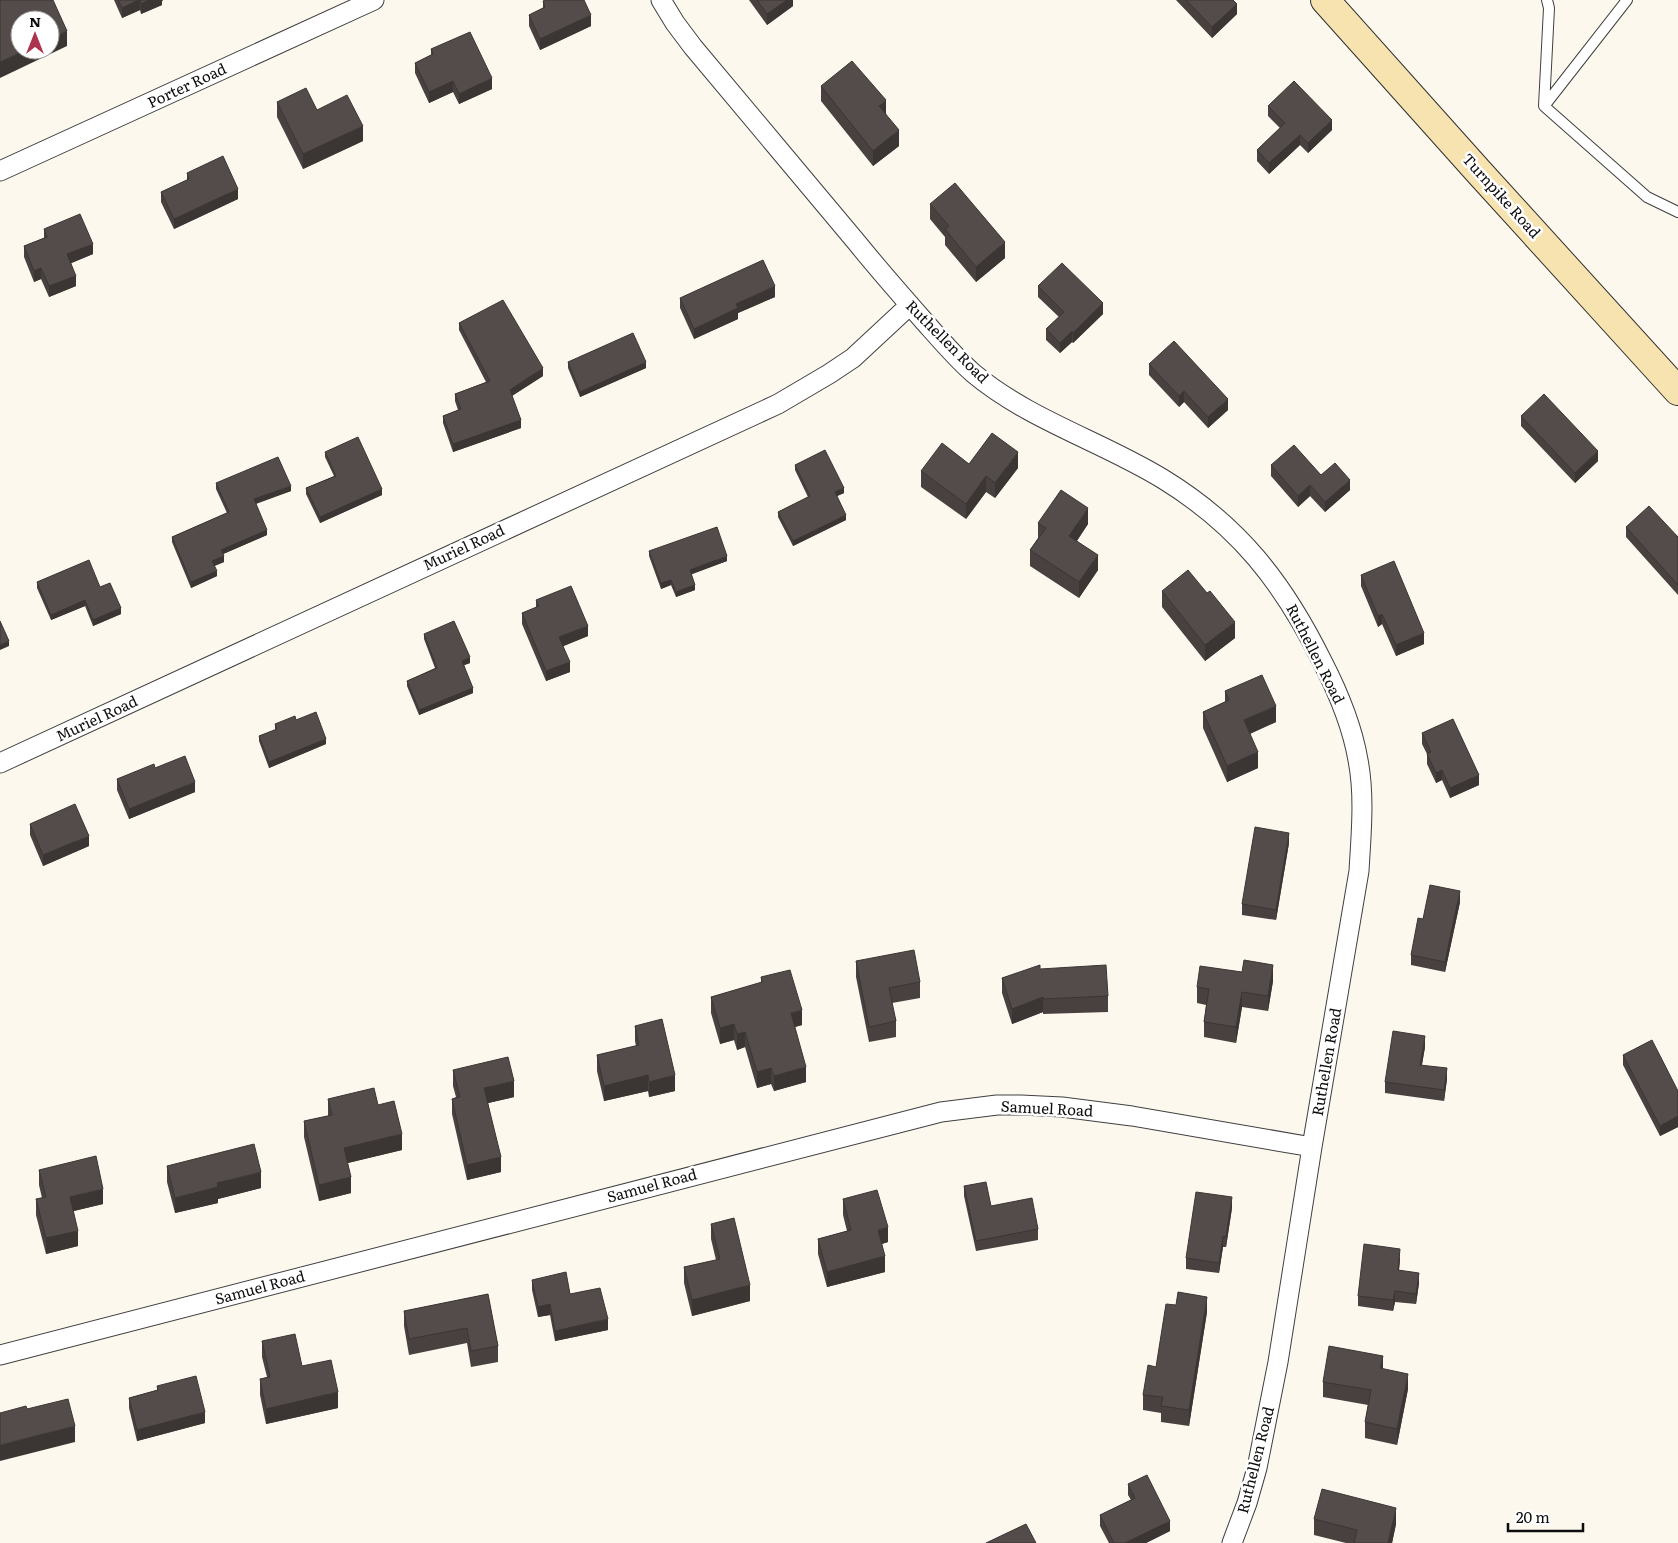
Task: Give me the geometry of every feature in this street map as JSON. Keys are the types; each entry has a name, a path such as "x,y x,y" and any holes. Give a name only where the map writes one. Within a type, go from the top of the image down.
{"main road":[{"name":"Turnpike Road","path":"1326,0 1678,391"}],"street":[{"name":"Porter Road","path":"0,171 374,0"},
{"name":"Ruthellen Road","path":"660,0 693,47 910,305 972,372 1022,407 1125,457 1163,479 1204,506 1253,552 1291,604 1308,634 1327,671 1350,726 1358,761 1362,812 1359,871 1278,1362 1263,1441 1247,1503 1232,1543"},
{"name":"Muriel Road","path":"0,763 778,404 853,358 910,305"},
{"name":"Samuel Road","path":"0,1355 941,1112 1021,1105 1062,1107 1132,1116 1312,1147"}],"lane":[{"path":"1544,106 1549,8 1547,0"},
{"path":"1544,106 1628,0"},
{"path":"1544,106 1647,196 1678,212"}],"building":[{"path":"0,0 53,0 58,10 10,10 10,57 0,62"},
{"path":"118,0 138,0 122,8"},
{"path":"140,0 149,0 141,4"},
{"path":"584,0 591,15 540,39 529,15 545,7 543,1"},
{"path":"757,0 787,0 767,14"},
{"path":"1186,0 1233,0 1237,4 1212,27"},
{"path":"60,16 67,31 60,34"},
{"path":"470,32 492,78 459,94 453,81 429,92 415,63 433,54 431,49"},
{"path":"852,61 886,100 879,106 899,130 873,151 821,86"},
{"path":"1294,81 1332,120 1308,143 1300,135 1269,163 1257,150 1285,123 1268,106"},
{"path":"306,88 317,110 347,95 363,126 303,154 277,102"},
{"path":"223,156 238,189 174,219 161,192 189,179 187,173"},
{"path":"955,183 1005,242 976,267 945,229 949,226 930,204"},
{"path":"80,214 93,244 67,254 76,276 49,286 41,268 34,271 24,246 47,237 44,229"},
{"path":"763,260 775,286 736,304 738,308 694,329 680,298"},
{"path":"1062,263 1103,303 1073,333 1072,331 1060,343 1046,329 1064,312 1038,286"},
{"path":"503,300 543,368 510,390 521,420 453,444 443,416 461,409 455,394 490,381 459,323"},
{"path":"633,333 646,362 580,392 568,362"},
{"path":"1174,341 1228,399 1208,417 1184,391 1179,396 1149,364"},
{"path":"1544,394 1598,451 1575,473 1521,416"},
{"path":"992,433 1018,452 995,483 986,476 966,504 921,471 942,443 969,464"},
{"path":"358,437 382,489 320,517 306,488 336,476 325,452"},
{"path":"1294,445 1321,475 1335,463 1350,480 1325,502 1310,485 1298,496 1271,465"},
{"path":"825,450 844,488 835,492 846,515 793,541 778,512 810,496 795,465"},
{"path":"278,457 291,486 254,499 267,530 221,550 224,556 212,561 217,571 191,582 172,537 229,512 216,483"},
{"path":"1061,490 1088,508 1069,536 1098,555 1079,582 1030,550 1046,528 1038,523"},
{"path":"1649,506 1678,537 1678,585 1626,527"},
{"path":"717,527 727,556 690,570 695,585 676,592 671,580 661,583 649,551"},
{"path":"89,560 100,587 110,583 121,608 93,620 85,600 51,615 37,582"},
{"path":"1394,561 1424,633 1396,645 1382,614 1378,616 1361,575"},
{"path":"1188,570 1207,593 1210,591 1235,622 1205,645 1162,591"},
{"path":"571,586 588,626 559,637 570,662 546,671 522,613 539,606 536,600"},
{"path":"0,621 9,641 0,645"},
{"path":"454,621 470,657 462,661 473,688 419,710 407,681 437,668 424,634"},
{"path":"1262,675 1276,706 1244,720 1258,752 1227,766 1203,712 1229,700 1225,691"},
{"path":"316,712 326,739 269,762 259,736 277,729 275,724 295,716 296,720"},
{"path":"1453,719 1479,775 1450,788 1442,770 1436,773 1427,754 1431,752 1422,733"},
{"path":"185,756 195,782 129,809 117,779 154,764 155,768"},
{"path":"75,804 89,836 43,855 30,824"},
{"path":"1255,827 1289,833 1276,910 1242,904"},
{"path":"1430,885 1460,891 1445,962 1411,955 1418,918 1423,919"},
{"path":"914,950 920,982 889,988 896,1021 869,1027 856,961"},
{"path":"1244,960 1273,965 1268,996 1242,992 1236,1027 1204,1022 1209,989 1197,987 1200,966 1242,972"},
{"path":"1040,965 1040,969 1106,965 1108,996 1043,999 1043,997 1012,1009 1002,978"},
{"path":"790,970 802,1010 791,1013 806,1067 774,1076 771,1068 757,1072 745,1032 737,1034 734,1024 720,1028 711,997 762,982 761,977"},
{"path":"662,1019 675,1075 649,1082 648,1075 604,1086 597,1055 639,1045 635,1026"},
{"path":"1393,1031 1425,1036 1420,1065 1447,1068 1444,1090 1385,1082"},
{"path":"1652,1040 1678,1091 1678,1116 1660,1126 1623,1055"},
{"path":"508,1057 514,1081 484,1088 501,1157 467,1165 452,1099 460,1097 453,1070"},
{"path":"374,1088 378,1105 394,1101 402,1134 344,1148 351,1177 319,1185 304,1121 332,1115 328,1099"},
{"path":"254,1144 261,1172 217,1183 218,1187 175,1198 167,1166"},
{"path":"96,1156 103,1189 70,1197 78,1231 46,1238 36,1199 46,1197 39,1170"},
{"path":"986,1182 991,1206 1032,1198 1038,1229 976,1241 964,1186"},
{"path":"877,1190 888,1227 878,1230 885,1256 827,1272 818,1239 851,1230 843,1199"},
{"path":"1196,1192 1232,1197 1226,1237 1223,1236 1219,1263 1186,1258"},
{"path":"734,1218 750,1285 692,1300 684,1267 720,1259 711,1224"},
{"path":"1364,1244 1400,1249 1398,1270 1419,1273 1416,1294 1395,1291 1393,1300 1358,1296"},
{"path":"566,1272 570,1294 600,1288 608,1319 555,1331 550,1304 538,1307 532,1280"},
{"path":"1178,1292 1207,1297 1189,1410 1161,1406 1163,1397 1143,1395 1148,1365 1156,1367 1166,1304 1176,1305"},
{"path":"488,1294 498,1346 471,1351 467,1328 409,1339 404,1311"},
{"path":"295,1334 302,1366 331,1360 338,1392 266,1409 260,1379 270,1377 262,1341"},
{"path":"1329,1346 1383,1356 1380,1368 1408,1374 1397,1429 1365,1422 1371,1390 1323,1382"},
{"path":"196,1376 205,1412 137,1430 129,1398 158,1390 157,1386"},
{"path":"68,1399 75,1426 0,1445 0,1413 26,1406 27,1409"},
{"path":"1147,1475 1170,1521 1125,1543 1114,1543 1100,1515 1135,1498 1128,1484"},
{"path":"1322,1489 1396,1508 1388,1543 1354,1543 1357,1530 1314,1519"},
{"path":"1026,1524 1036,1543 986,1543"}]}
